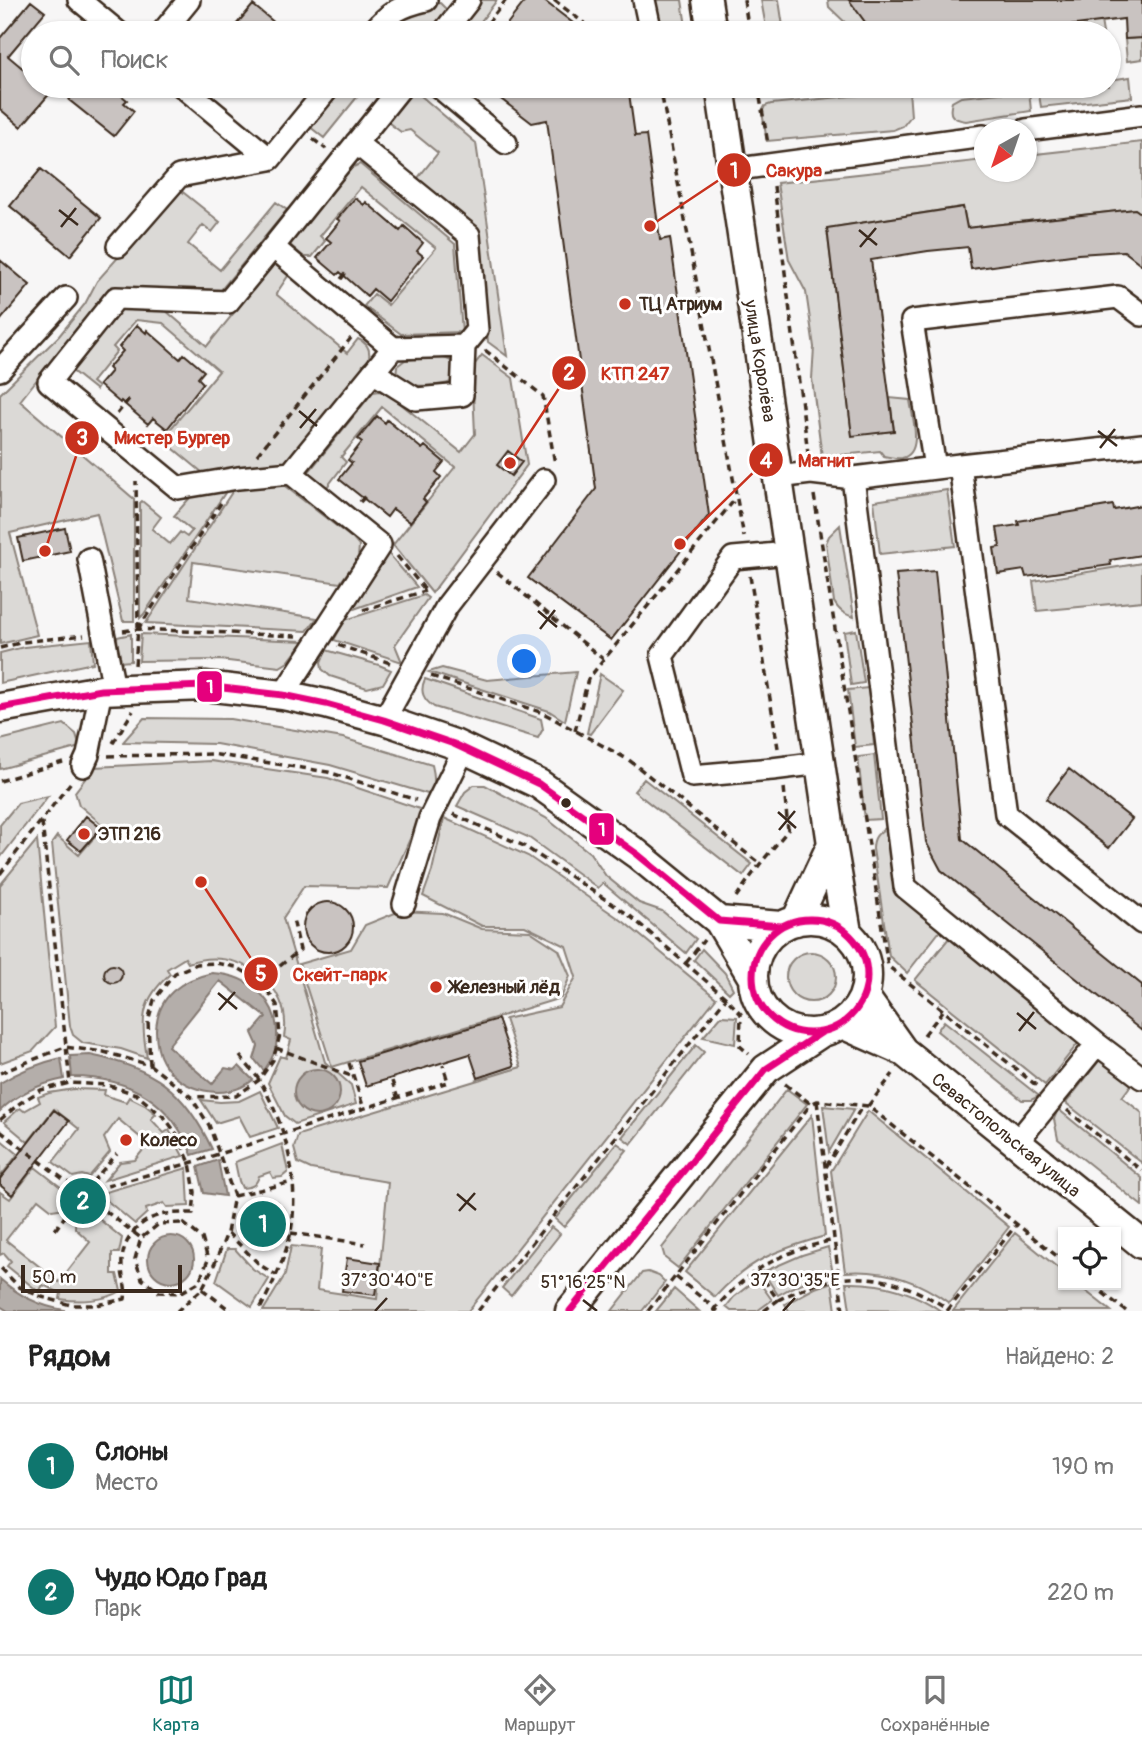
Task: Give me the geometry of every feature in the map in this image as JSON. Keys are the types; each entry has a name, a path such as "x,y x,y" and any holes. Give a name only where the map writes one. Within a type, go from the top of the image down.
{"main road":[{"path":"707,0 710,21"},
{"name":"улица Королёва","path":"722,98 847,932"},
{"path":"0,708 108,690 205,686 283,695 326,704 454,744 539,784 637,854 719,920 753,978"},
{"path":"832,844 788,923 769,936 760,948 754,962 753,978 760,1004 768,1015 784,1027 802,1033 832,1028"},
{"path":"570,1311 766,1069 855,1012 864,996 868,979 866,962 859,945 847,932 832,923 814,919 788,923 719,920"},
{"name":"Севастопольская улица","path":"864,996 903,1051 1142,1244"},
{"path":"766,1069 768,1015"},
{"name":"Севастопольская улица","path":"832,1028 903,1051"}],"street":[{"path":"79,0 104,21"},
{"path":"172,21 189,0"},
{"path":"382,21 406,5 426,0"},
{"path":"452,21 469,0"},
{"path":"645,0 649,21"},
{"path":"196,98 270,159"},
{"path":"118,246 179,176 270,159 320,98"},
{"path":"283,695 380,545 291,473 178,488 49,382 116,298 228,302 392,98"},
{"path":"452,98 506,143"},
{"path":"1037,129 1142,115"},
{"path":"731,170 974,137"},
{"path":"356,143 469,234 477,330 467,342 462,394 416,399 373,372"},
{"path":"273,247 393,348 467,342"},
{"path":"934,468 912,321 1118,297 1142,315"},
{"path":"0,370 66,298"},
{"path":"291,473 393,348"},
{"path":"778,477 811,473 853,478 1142,445"},
{"path":"961,466 1006,814 1142,923"},
{"path":"853,478 905,887 1142,1078"},
{"path":"384,720 447,606 544,480"},
{"path":"789,553 733,558 662,656 692,776 821,762"},
{"path":"85,761 108,690 89,559"},
{"path":"404,904 430,818 464,749"},
{"path":"1016,1143 1097,1044"}],"path":[{"path":"489,21 506,0"},
{"path":"554,0 581,21"},
{"path":"744,0 747,21"},
{"path":"760,98 771,165"},
{"path":"297,126 341,162"},
{"path":"136,454 138,629 238,478 364,323"},
{"path":"467,342 543,396 555,464 544,480"},
{"path":"575,731 587,678 736,498"},
{"path":"331,620 425,591 392,550 380,545"},
{"path":"483,560 603,659"},
{"path":"0,781 85,761 212,754 328,772 436,806 524,846 629,915 726,998 741,1014 740,1046 811,1104"},
{"path":"0,874 42,822 85,761"},
{"path":"42,822 69,1083"},
{"path":"261,981 300,950 293,919"},
{"path":"150,1065 148,1021 154,1000 175,973 197,964 216,963 236,967 261,981 277,1005 280,1035 273,1060 259,1080 236,1096 191,1097"},
{"path":"478,1311 726,998"},
{"path":"0,1072 65,1047 104,1052 150,1065 191,1097 209,1125 234,1196 227,1233 215,1263 202,1289 177,1311"},
{"path":"276,1048 354,1077"},
{"path":"240,1056 259,1080 284,1133 293,1182 290,1233 276,1275 259,1311"},
{"path":"349,1063 365,1109"},
{"path":"82,1193 190,1163 448,1082 443,1065"},
{"path":"392,1082 398,1098"},
{"path":"0,1120 20,1102 41,1090 69,1083 107,1085 136,1094 165,1118 179,1137 190,1163 195,1192 193,1213 163,1214 145,1221 132,1232 122,1251 121,1269 127,1286 125,1299 97,1305 71,1305 19,1287 0,1268"},
{"path":"817,1101 843,1311"},
{"path":"648,1311 811,1104 817,1101 868,1106 1058,1257"},
{"path":"825,1168 863,1105"},
{"path":"0,1131 141,1238"},
{"path":"55,1230 82,1193 117,1154"},
{"path":"234,1196 293,1182"},
{"path":"183,1223 202,1238 208,1261 199,1282 180,1293 159,1292 142,1279 135,1259 141,1238 159,1224 183,1223"},
{"path":"764,1311 778,1300 820,1282 860,1278 907,1286 928,1296 947,1310 1017,1224"},
{"path":"227,1233 260,1265 276,1275"},
{"path":"290,1233 365,1244"},
{"path":"676,1277 715,1310 736,1286 757,1270 795,1251 834,1240"},
{"path":"757,1270 778,1300"},
{"path":"199,1282 202,1289 231,1311"},
{"path":"1099,1290 1126,1311"},
{"path":"71,1305 71,1311"}],"shaded area":[{"path":"480,0 497,0 481,21 463,21"},
{"path":"655,0 682,0 685,21 658,21"},
{"path":"761,0 779,0 782,21 765,21"},
{"path":"828,0 853,0 855,8 865,21 844,21 829,7"},
{"path":"440,3 448,11 440,21 396,21 407,11"},
{"path":"1142,38 1142,59 1127,61 1125,39"},
{"path":"1130,77 1132,97 1041,107 1040,98 1121,98 1121,78"},
{"path":"331,98 356,98 324,138 309,126"},
{"path":"405,98 424,98 476,143 507,356 488,342 479,230 417,179 438,153 410,130 401,132 385,120"},
{"path":"830,98 910,98 911,116 903,126 893,130 767,141 762,112 765,106"},
{"path":"959,98 1030,98 1031,111 966,121 954,118 952,102"},
{"path":"1142,142 1142,214 1135,209 967,228 963,207 827,228 852,435 894,431 890,398 910,400 915,442 909,455 902,458 884,456 880,451 822,457 812,379 814,347 806,292 789,260 777,183 974,161 974,182 1037,182 1037,154"},
{"path":"360,164 455,244 462,332 401,334 364,306 374,294 388,305 436,248 361,187 320,236 325,241 312,257 304,257 289,244 351,168"},
{"path":"179,189 220,222 212,232 203,225 188,244 220,270 276,202 287,210 221,290 109,288 20,401 134,499 134,621 123,621 97,513 10,533 37,635 0,644 0,394 59,336 85,304 97,281"},
{"path":"276,261 287,270 288,276 276,294 347,353 358,339 368,347 369,354 367,366 291,461 203,473 162,439 219,371 163,323 136,320 113,347 117,351 92,382 98,387 96,390 71,370 117,309 165,310 207,346"},
{"path":"482,355 513,378 527,465 432,593 393,545 455,467 382,407 341,457 346,462 327,487 322,488 307,474 373,392 380,391 391,396 461,452 475,434 472,368"},
{"path":"438,357 452,361 456,366 459,373 451,382 417,386 405,384 398,378 397,366 405,360"},
{"path":"281,483 359,546 358,558 340,583 193,562 189,598 317,618 307,631 146,623 236,486"},
{"path":"229,487 140,618 140,503 142,501 161,517 152,529 170,544 180,532 187,537 192,531 174,516 194,493"},
{"path":"947,490 955,546 880,554 874,501"},
{"path":"840,525 854,617 842,612 834,602 826,543"},
{"path":"388,553 417,587 351,610"},
{"path":"1142,563 1142,601 1037,611 1033,581"},
{"path":"424,595 428,598 395,645 402,662 334,640 345,620"},
{"path":"856,630 864,683 851,685 844,632"},
{"path":"131,634 131,661 119,662 117,637"},
{"path":"141,634 304,641 288,662 280,667 220,660 139,661"},
{"path":"91,640 93,663 0,683 0,653 24,647"},
{"path":"326,650 391,670 383,684 367,688 330,676 322,669 321,662"},
{"path":"442,668 487,680 576,672 565,721 549,711 429,672"},
{"path":"600,674 623,690 590,734 587,733"},
{"path":"425,679 541,719 543,729 538,738 434,707 424,695 422,688"},
{"path":"868,688 874,745 855,747 848,690"},
{"path":"144,718 230,719 343,738 432,765 434,777 431,795 330,765 216,744 123,742"},
{"path":"64,724 76,734 80,747 0,769 0,740"},
{"path":"874,755 881,819 865,820 858,757"},
{"path":"211,761 328,778 423,810 388,888 304,886 283,918 325,1062 351,1085 356,1104 295,1124 285,1116 268,1083 280,1056 286,1058 291,1040 284,1037 285,1018 280,1000 271,985 242,964 225,959 188,963 185,958 167,969 170,974 153,993 145,1012 147,1058 121,1049 83,1043 73,1035 70,1026 52,843 57,836 79,855 104,826 79,805 75,792 94,767"},
{"path":"644,779 752,864 743,876 634,791"},
{"path":"474,785 485,785 546,818 590,853 606,876 639,903 662,911 696,939 686,953 603,883 598,888 528,837 457,806 465,792"},
{"path":"48,796 0,858 0,825 18,803"},
{"path":"444,818 528,856 624,922 716,998 468,1311 263,1311 285,1275 291,1246 321,1249 317,1290 377,1299 388,1182 311,1169 298,1163 294,1148 298,1135 521,1067 505,1019 559,1007 576,977 566,946 525,926 482,926 423,896 432,871"},
{"path":"887,827 895,888 943,927 907,973 889,956 873,849 876,836"},
{"path":"37,840 55,1027 33,1051 0,1063 0,885"},
{"name":"Железный лёд","path":"400,911 443,913 482,929 530,931 559,950 570,976 561,998 332,1067 299,964 351,949 365,925"},
{"path":"949,938 1079,1042 1045,1085 915,980"},
{"path":"702,949 725,973 733,989 729,993 694,960"},
{"path":"811,952 828,960 836,977 828,994 811,1002 794,994 786,977 794,960"},
{"path":"212,973 240,979 252,986 262,994 275,1017 275,1049 264,1071 254,1059 258,1046 252,1033 266,1017 220,981 168,1046 212,1084 225,1068 235,1070 239,1066 253,1080 230,1091 204,1090 180,1081 163,1062 157,1046 158,1018 166,998 190,980"},
{"path":"721,1016 737,1017 735,1044 703,1037"},
{"path":"944,1021 1039,1096 1022,1100 937,1031"},
{"path":"696,1045 704,1052 631,1144 622,1137"},
{"path":"90,1055 132,1067 164,1084 190,1111 212,1149 192,1155 183,1136 160,1107 129,1087 93,1078 72,1077 70,1056"},
{"path":"1103,1056 1134,1081 1122,1097 1142,1113 1142,1163 1066,1103"},
{"path":"61,1058 64,1079 29,1090 0,1111 0,1083 30,1068"},
{"path":"317,1069 333,1076 340,1092 333,1108 317,1115 301,1108 294,1092 301,1076"},
{"path":"74,1089 105,1090 104,1095 126,1102 129,1097 145,1105 156,1114 151,1119 164,1133 169,1130 183,1156 105,1180 120,1162 135,1160 148,1144 118,1119 104,1138 110,1152 89,1177 73,1177 53,1162 79,1129 54,1109 28,1142 4,1122 20,1108 24,1111 40,1102 38,1097"},
{"path":"787,1089 807,1104 678,1268 665,1258 662,1248"},
{"path":"260,1091 278,1128 250,1137 239,1116 216,1123 201,1100 239,1101"},
{"path":"823,1106 854,1109 829,1152"},
{"path":"1058,1109 1142,1178 1142,1206 1058,1139 1054,1119"},
{"path":"868,1111 1009,1227 949,1303 913,1282 887,1274 845,1272 831,1171"},
{"path":"812,1115 825,1236 765,1258 740,1273 715,1297 685,1272"},
{"path":"0,1139 18,1154 0,1177"},
{"path":"617,1143 627,1150 564,1227 555,1219"},
{"path":"282,1144 288,1172 282,1177 273,1178 270,1172 259,1176 253,1185 242,1188 235,1162"},
{"path":"218,1160 225,1196 204,1193 198,1167"},
{"path":"35,1167 63,1189 67,1197 65,1208 52,1210 38,1199 6,1240 59,1282 90,1242 75,1228 78,1217 88,1210 122,1238 119,1253 112,1253 112,1274 117,1274 121,1291 92,1300 60,1299 61,1293 43,1285 39,1292 7,1266 11,1261 4,1253 0,1255 0,1192 10,1199"},
{"path":"187,1168 189,1206 167,1207 164,1203 146,1209 147,1213 135,1224 99,1194"},
{"path":"551,1227 560,1234 511,1296 502,1288"},
{"path":"1015,1233 1058,1268 1058,1290 1084,1290 1111,1311 953,1311"},
{"path":"171,1236 180,1237 187,1243 193,1250 193,1268 187,1275 180,1281 171,1282 162,1281 155,1275 149,1268 148,1259 149,1250 155,1243 162,1237"},
{"path":"828,1247 833,1274 818,1277 778,1295 763,1272 802,1255"},
{"path":"227,1249 235,1249 253,1269 269,1279 252,1307 216,1281"},
{"path":"642,1273 659,1276 665,1282 642,1311 612,1311"},
{"path":"0,1279 30,1299 64,1311 8,1311 0,1306"},
{"path":"757,1279 772,1300 757,1311 731,1311 726,1307 734,1297"},
{"path":"832,1282 836,1311 789,1311 785,1304 815,1288"},
{"path":"846,1283 872,1284 896,1289 941,1311 850,1310"},
{"path":"674,1289 699,1311 656,1311"}],"building":[{"path":"526,0 543,0 570,21 509,21"},
{"path":"849,0 1142,0 1142,38 1125,39 1124,19 864,21"},
{"path":"31,1 45,12 37,21 21,21 21,41 8,56 21,67 21,98 46,98 21,127 0,109 0,38"},
{"path":"253,5 272,21 239,21"},
{"path":"125,98 127,100 124,103 134,111 114,136 69,100"},
{"name":"ТЦ Атриум","path":"500,98 630,98 635,136 646,135 660,240 670,238 709,515 611,640 528,578 596,489 547,120 532,123"},
{"path":"41,169 101,218 70,256 10,206"},
{"path":"355,198 364,205 366,202 400,231 404,226 423,243 417,251 423,256 387,301 373,289 367,296 340,272 337,275 317,258 331,242 326,238 340,221 337,219"},
{"path":"963,207 967,228 1135,209 1142,214 1142,265 1124,251 1078,254 971,269 968,247 871,260 894,431 852,436 827,228"},
{"path":"0,260 30,285 0,321"},
{"path":"137,325 146,333 147,330 180,359 184,354 204,371 198,378 203,383 167,429 153,418 148,424 99,385 111,371 108,368 123,351 119,347"},
{"path":"377,416 385,423 387,420 422,449 425,446 444,462 436,472 441,477 423,499 426,502 410,522 393,509 387,517 339,479 352,463 348,460 362,442 358,439"},
{"path":"508,451 522,462 511,476 497,465"},
{"path":"1113,505 1114,510 1142,505 1142,555 1110,560 1111,565 1026,577 1024,570 998,574 994,548 1000,547 997,528 1019,525 1018,521"},
{"path":"65,528 70,551 23,561 18,538"},
{"path":"935,571 962,839 1142,985 1142,1031 941,870 926,842 896,574"},
{"path":"1069,769 1132,819 1109,848 1046,799"},
{"name":"ЭТП 216","path":"86,816 101,828 81,851 67,840"},
{"path":"328,902 346,909 353,927 346,945 328,952 310,945 303,927 310,909"},
{"path":"113,965 119,968 122,974 119,980 113,983 107,980 104,974 107,968"},
{"path":"498,1019 514,1066 478,1078 470,1054 366,1086 358,1061"},
{"path":"54,1110 69,1121 12,1195 0,1185 0,1179"},
{"path":"263,1198 272,1199 280,1205 286,1213 286,1231 280,1239 272,1245 263,1246 254,1245 246,1239 240,1231 239,1222 240,1213 246,1205 254,1199"},
{"path":"347,1258 380,1263 375,1295 342,1291"}],"transit line":[{"name":"1","path":"0,708 101,690 205,686 283,695 384,720 454,744 539,784 637,854 719,921 781,926"},
{"name":"1","path":"810,919 832,923 850,936 863,954 867,976 863,998 850,1016 832,1029 810,1033 788,1029 770,1016 757,998 753,976 757,954 770,936 788,923 810,919"},
{"name":"1","path":"570,1311 766,1069 822,1032"}],"place":[{"name":"Сакура","path":"650,226"},
{"name":"ТЦ Атриум","path":"625,304"},
{"name":"КТП 247","path":"510,463"},
{"name":"Магнит","path":"680,544"},
{"name":"Мистер Бургер","path":"45,551"},
{"name":"ЭТП 216","path":"84,834"},
{"name":"Скейт-парк","path":"201,882"},
{"name":"Железный лёд","path":"436,987"},
{"name":"Колесо","path":"126,1140"},
{"name":"Чудо Юдо Град","path":"83,1201"},
{"name":"Слоны","path":"263,1224"}]}
